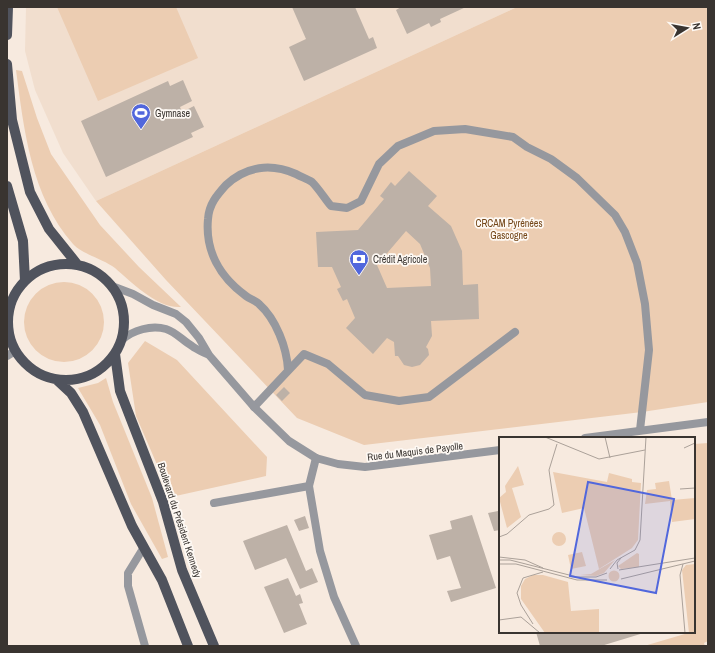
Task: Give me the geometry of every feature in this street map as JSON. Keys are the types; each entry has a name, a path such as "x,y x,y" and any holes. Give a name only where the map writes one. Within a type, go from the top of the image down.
{"main road":[{"path":"7,35 8,7"},
{"path":"7,64 12,120 30,192 49,229 77,264"},
{"path":"7,186 23,241 25,281"},
{"path":"58,264 77,264 95,271 112,286 120,300 124,316 122,340 115,354 95,373 79,379 57,380 43,376 11,354 8,314 14,296 25,281 40,270 58,264"},
{"name":"Boulevard du Président Kennedy","path":"115,354 120,391 163,502 182,570 214,646"},
{"path":"57,380 71,393 83,412 106,470 132,526 162,580 188,646"}],"street":[{"path":"288,370 284,347 269,315 259,303 248,298 231,284 214,262 208,241 208,218 214,198 236,177 249,170 264,167 283,169 312,182 331,206 347,208 361,200 380,164 398,146 434,131 465,129 513,137 527,147 551,159 577,178 615,214 625,232 637,263 645,304 649,350 640,430"},
{"name":"Rue du Maquis de Payolle","path":"112,286 176,314 186,322 199,338 208,355 254,407 289,441 316,458 338,464 365,467 499,450"},
{"name":"Rue du Maquis de Payolle","path":"122,340 129,333 138,330 152,328 166,329 178,335 191,346 208,355"},
{"path":"254,407 304,354 328,364 365,394 400,402 429,397 515,332"},
{"path":"592,437 708,422"},
{"path":"316,458 309,486 320,551 334,597 356,646"},
{"path":"214,502 309,486"},
{"path":"144,547 128,573 128,586 145,646"}],"shaded area":[{"path":"26,7 517,7 96,201 63,153 35,90 25,51"}],"green space":[{"path":"57,7 176,7 198,58 98,101"},
{"name":"CRCAM Pyrénées Gascogne","path":"517,7 708,7 708,402 642,412 364,445 297,418 166,280 96,201"},
{"path":"16,70 22,71 37,118 51,154 100,225 139,267 181,307 163,304 145,294 115,268 77,248 59,225 39,184 32,162 22,116"},
{"path":"64,282 79,285 92,294 101,307 104,322 101,337 92,350 79,359 64,362 49,359 36,350 27,337 24,322 27,307 36,294 49,285"},
{"path":"145,341 177,360 267,457 266,476 171,497 136,416 128,363"},
{"path":"106,378 113,402 152,498 168,557 162,559 131,504 100,425 78,388 98,383"},
{"path":"708,443 708,641 704,643 705,646 644,646 688,633 695,633 695,444"}],"building":[{"path":"292,7 355,7 369,39 373,37 377,48 304,81 289,47 306,39"},
{"path":"401,7 466,7 440,19 441,22 431,27 429,23 407,34 396,10"},
{"name":"Gymnase","path":"183,80 192,101 180,107 182,112 194,106 204,127 191,133 193,137 106,177 81,121 168,81 170,86"},
{"name":"Crédit Agricole","path":"409,171 437,196 428,206 451,226 462,251 463,285 478,284 479,319 431,321 432,336 426,347 429,355 420,365 412,367 404,365 398,356 395,356 394,342 387,338 373,354 346,328 355,318 347,299 343,301 337,289 341,287 332,267 318,267 316,232 358,230 384,199 380,196 391,182 395,186","holes":["406,231 420,244 430,268 431,286 387,288 377,265"]},
{"path":"284,387 290,393 282,401 276,395"},
{"path":"498,511 499,530 494,531 488,513"},
{"path":"472,515 496,588 451,602 447,591 461,588 450,556 437,560 429,535 452,529 450,521"},
{"path":"305,516 309,528 299,531 294,520"},
{"path":"287,525 306,571 312,568 318,582 300,589 286,558 255,570 243,541"},
{"path":"288,578 296,596 300,594 303,603 299,604 307,624 284,633 264,587"},
{"path":"536,633 644,633 601,646 540,646"}],"place":[{"name":"Gymnase","path":"141,130"},
{"name":"Crédit Agricole","path":"359,276"}]}
